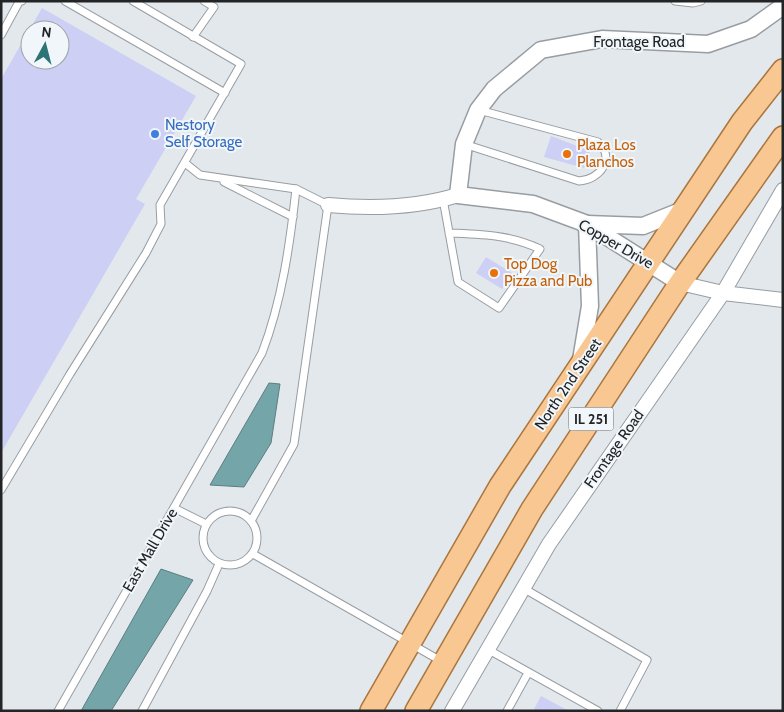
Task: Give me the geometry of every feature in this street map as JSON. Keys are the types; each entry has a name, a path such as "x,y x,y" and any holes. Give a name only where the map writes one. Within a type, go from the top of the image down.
{"main road":[{"name":"North 2nd Street","path":"371,711 500,486 742,122 783,70"},
{"name":"IL 251","path":"416,711 532,509 680,283 783,137"}],"street":[{"name":"Frontage Road","path":"450,197 464,144 478,110 494,90 541,50 602,39 708,44 751,29 783,6"},
{"name":"Frontage Road","path":"452,711 486,648 572,509 723,293 783,190"},
{"name":"Copper Drive","path":"328,205 369,209 450,197 532,204 588,224 680,283 723,293 783,300"},
{"path":"580,366 590,306 588,224 643,226 683,210"}],"lane":[{"path":"65,1 225,93"},
{"path":"1,490 70,374 146,253 161,224 160,205 241,64 133,1"},
{"path":"193,37 214,7 204,1"},
{"path":"675,1 693,3 701,1"},
{"path":"1,35 21,2"},
{"path":"464,144 579,181 589,180 603,169 606,158 604,148 598,142 478,110"},
{"path":"185,163 200,175 296,189 328,205 294,444 251,521"},
{"path":"218,179 293,218"},
{"name":"East Mall Drive","path":"58,711 262,353 273,326 293,218 296,189"},
{"path":"449,233 482,234 505,238 540,249 499,308 458,282 449,233 450,197"},
{"path":"174,508 206,524"},
{"path":"228,510 245,515 251,521 258,537 252,554 238,564 219,564 206,551 202,542 206,524 211,517 228,510"},
{"path":"252,554 444,662"},
{"path":"142,711 207,591 219,564"},
{"path":"522,588 647,660 620,711"},
{"path":"486,648 598,711"},
{"path":"507,711 528,673"}],"water":[{"path":"269,383 280,384 271,443 244,487 210,485"},
{"path":"161,569 193,580 111,711 81,711"}],"building":[{"path":"42,8 63,20 35,20"},
{"path":"70,24 196,96 136,199 145,204 1,453 1,79 20,46 20,70 70,70"},
{"name":"Plaza Los Planchos","path":"551,136 590,151 584,168 544,157"},
{"name":"Top Dog Pizza and Pub","path":"486,257 512,273 502,289 476,273"},
{"path":"541,696 569,711 533,711"}],"place":[{"name":"Nestory Self Storage","path":"155,134"},
{"name":"Plaza Los Planchos","path":"567,154"},
{"name":"Top Dog Pizza and Pub","path":"494,273"}]}
